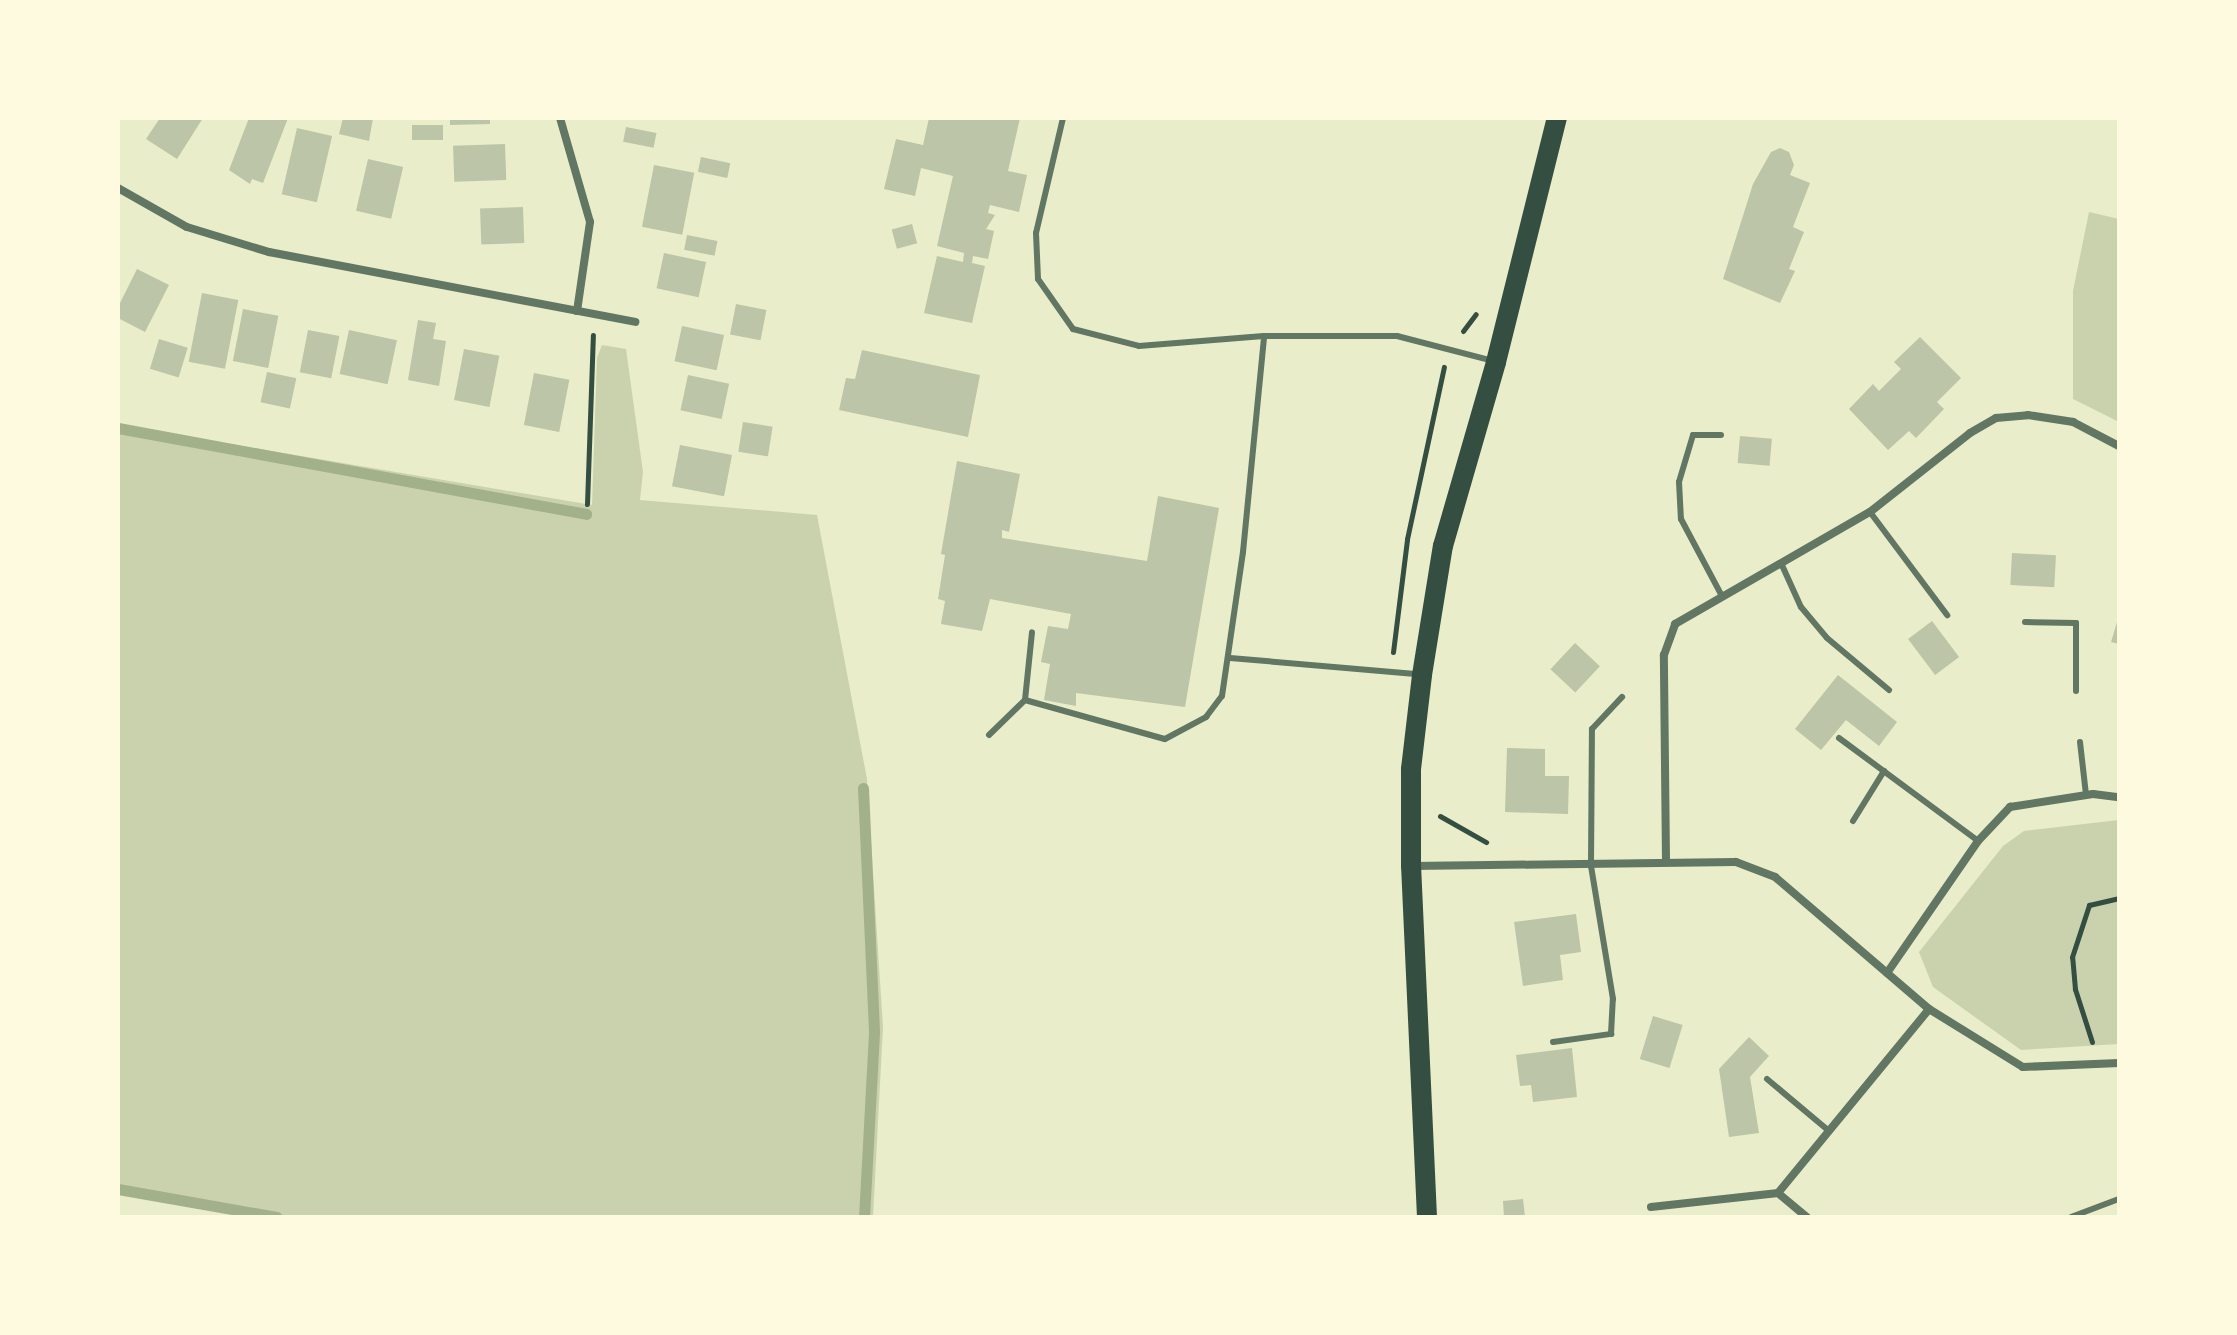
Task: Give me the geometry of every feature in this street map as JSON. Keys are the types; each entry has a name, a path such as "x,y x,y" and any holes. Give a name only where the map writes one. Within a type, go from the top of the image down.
{"main road":[{"path":"1427,1217 1411,866 1411,769 1422,675 1443,546 1496,362 1557,118"}],"street":[{"path":"560,118 590,222 577,311"},
{"path":"118,188 187,227 269,252 635,322"},
{"path":"1666,861 1664,655 1675,624 1870,512 1970,433 1996,418 2028,415 2073,422 2119,446"},
{"path":"1887,973 1978,841 2010,807 2086,795 2119,797"},
{"path":"1411,866 1736,862 1775,877 1929,1009 2023,1067 2119,1063"},
{"path":"1651,1207 1778,1193 1929,1009"},
{"path":"1778,1193 1807,1217"}],"lane":[{"path":"1063,118 1036,233 1038,279 1073,329 1139,346 1264,336 1397,336 1496,362"},
{"path":"1025,700 1165,739 1206,717 1222,696 1230,658 1264,336"},
{"path":"1721,435 1693,435 1679,482 1681,519 1722,596"},
{"path":"1870,512 1947,615"},
{"path":"1781,563 1801,607 1827,638 1889,690"},
{"path":"2025,622 2076,623 2076,691"},
{"path":"989,735 1025,700 1032,632"},
{"path":"1230,658 1422,675"},
{"path":"1553,1042 1611,1034 1613,999 1591,866 1592,729 1622,697"},
{"path":"1839,738 1978,841"},
{"path":"2080,742 2086,795"},
{"path":"1853,821 1884,771"},
{"path":"1767,1079 1829,1131"},
{"path":"2071,1217 2119,1199"}],"path":[{"path":"587,504 597,315"},
{"path":"1398,613 1430,614"},
{"path":"1440,801 1439,816 1485,839 1487,864"},
{"path":"2100,1064 2075,989 2072,957 2089,905 2119,898"}],"green space":[{"path":"2089,212 2119,219 2119,422 2073,399 2073,291"},
{"path":"602,345 626,349 643,472 640,500 817,515 867,779 883,1027 873,1217 240,1217 241,1211 118,1190 118,425 592,505 597,358"},
{"path":"2119,820 2119,1044 2021,1050 1933,987 1919,952 2003,846 2024,831"}],"building":[{"path":"160,118 203,118 177,159 146,139"},
{"path":"249,118 288,118 263,183 252,179 250,184 229,170"},
{"path":"343,118 373,118 369,141 339,134"},
{"path":"450,118 490,118 490,124 450,125"},
{"path":"929,118 1020,118 1008,171 1027,175 1019,212 990,205 988,213 995,215 986,229 994,231 988,259 973,256 972,263 985,266 972,323 924,313 937,256 963,262 964,253 937,246 953,176 921,168 915,196 884,189 896,139 923,145"},
{"path":"412,125 443,125 443,140 412,140"},
{"path":"626,127 656,133 654,148 623,142"},
{"path":"297,128 332,136 317,202 282,194"},
{"path":"505,144 506,180 454,182 453,146"},
{"path":"1780,148 1789,152 1794,165 1790,175 1810,183 1793,227 1804,232 1789,269 1795,271 1780,303 1723,279 1753,184 1771,152"},
{"path":"701,157 730,163 727,178 698,172"},
{"path":"368,159 403,167 391,219 356,211"},
{"path":"654,165 694,173 682,235 642,227"},
{"path":"523,207 524,243 481,244 480,209"},
{"path":"912,224 917,243 897,249 892,229"},
{"path":"687,235 717,241 715,256 684,250"},
{"path":"664,253 706,262 699,297 657,288"},
{"path":"137,269 169,285 145,332 118,318 118,307"},
{"path":"202,293 238,300 225,369 189,362"},
{"path":"736,304 766,310 761,340 730,334"},
{"path":"243,309 278,316 268,368 233,361"},
{"path":"418,320 436,323 433,339 446,341 439,386 408,380"},
{"path":"682,326 724,335 717,370 675,361"},
{"path":"308,330 339,336 331,378 300,372"},
{"path":"349,330 397,340 388,384 340,374"},
{"path":"1920,337 1961,378 1937,402 1944,409 1916,438 1909,431 1888,450 1849,409 1873,384 1879,391 1901,369 1894,362"},
{"path":"159,339 188,348 179,377 150,369"},
{"path":"464,349 499,356 489,407 454,400"},
{"path":"862,350 980,375 968,437 839,410 846,378 855,379"},
{"path":"267,372 296,378 290,409 261,402"},
{"path":"534,373 569,380 559,432 524,425"},
{"path":"688,375 729,384 722,419 681,410"},
{"path":"743,422 773,427 768,456 738,452"},
{"path":"1740,436 1772,439 1770,466 1738,463"},
{"path":"680,445 732,455 724,496 672,486"},
{"path":"957,461 1020,474 1009,532 1002,530 1002,538 1147,561 1158,496 1219,508 1185,707 1076,693 1076,706 1044,700 1050,664 1041,662 1048,626 1068,629 1071,614 990,599 982,631 941,624 945,601 938,599 945,555 941,554"},
{"path":"2012,553 2056,555 2054,587 2010,585"},
{"path":"2119,619 2119,644 2111,642"},
{"path":"1932,621 1959,657 1935,675 1908,639"},
{"path":"1575,643 1600,666 1575,693 1550,669"},
{"path":"1838,675 1897,722 1879,746 1846,720 1821,750 1795,729"},
{"path":"1507,748 1545,749 1545,776 1569,776 1568,814 1505,812"},
{"path":"1576,914 1581,952 1560,955 1563,980 1523,986 1514,922"},
{"path":"1653,1016 1683,1025 1669,1068 1640,1059"},
{"path":"1749,1037 1769,1056 1750,1077 1759,1133 1729,1137 1719,1069"},
{"path":"1572,1048 1577,1097 1533,1102 1531,1085 1520,1086 1516,1055"},
{"path":"1523,1199 1525,1217 1504,1217 1503,1201"}],"waterway":[{"path":"118,428 586,514"},
{"path":"863,788 874,1033 864,1217"},
{"path":"118,1189 277,1217"}]}
